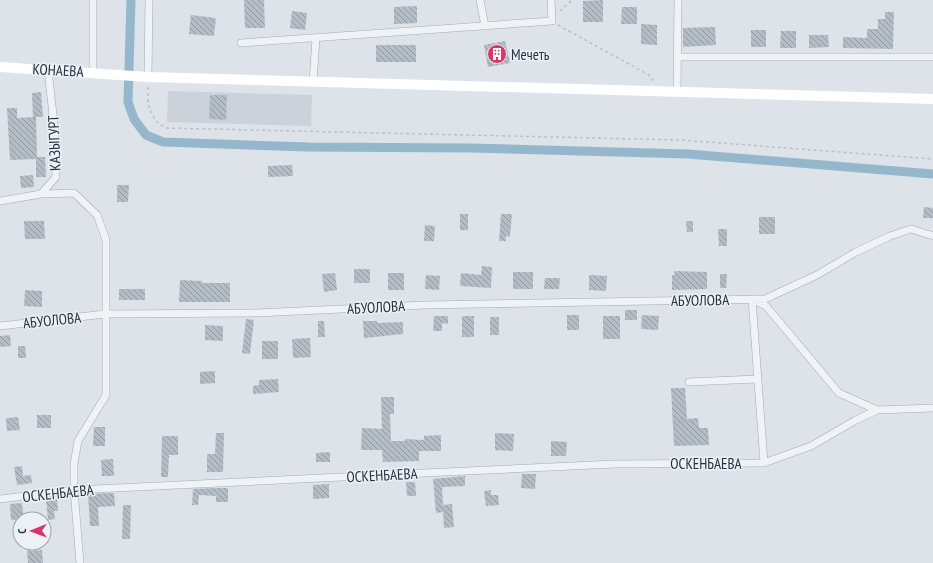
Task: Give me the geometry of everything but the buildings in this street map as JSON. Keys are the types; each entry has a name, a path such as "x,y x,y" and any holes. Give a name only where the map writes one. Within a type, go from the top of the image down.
{"main road":[{"name":"КОНАЕВА","path":"0,67 93,72 116,75 313,82 933,99"}],"street":[{"path":"93,0 93,72"},
{"path":"143,76 149,0"},
{"path":"480,0 485,26"},
{"path":"242,43 552,21 551,0"},
{"path":"678,0 678,92"},
{"path":"313,82 316,38"},
{"path":"678,57 933,57"},
{"name":"КАЗЫГУРТ","path":"41,194 56,177 54,124 48,70"},
{"path":"0,201 41,194 74,193 97,215 106,240 106,395 78,441 74,464 74,490 80,563"},
{"name":"АБУОЛОВА","path":"0,326 105,314 257,313 425,305 765,299 798,284 890,236 911,229 933,236"},
{"path":"752,299 764,463"},
{"path":"752,299 766,306 839,392 877,410 933,408"},
{"path":"689,382 757,379"},
{"name":"ОСКЕНБАЕВА","path":"0,499 74,490 615,464 764,463 811,446 856,420 877,410"}],"path":[{"path":"572,0 563,7 552,21 649,75 663,92"},
{"path":"143,76 147,103 152,116 158,124 166,128 681,140 933,159"}],"shaded area":[{"path":"168,91 312,95 311,126 167,122"}],"waterway":[{"path":"131,0 128,102 134,119 146,135 163,142 308,147 470,148 688,154 933,174"}],"place":[{"name":"Мечеть","path":"497,54"}]}
